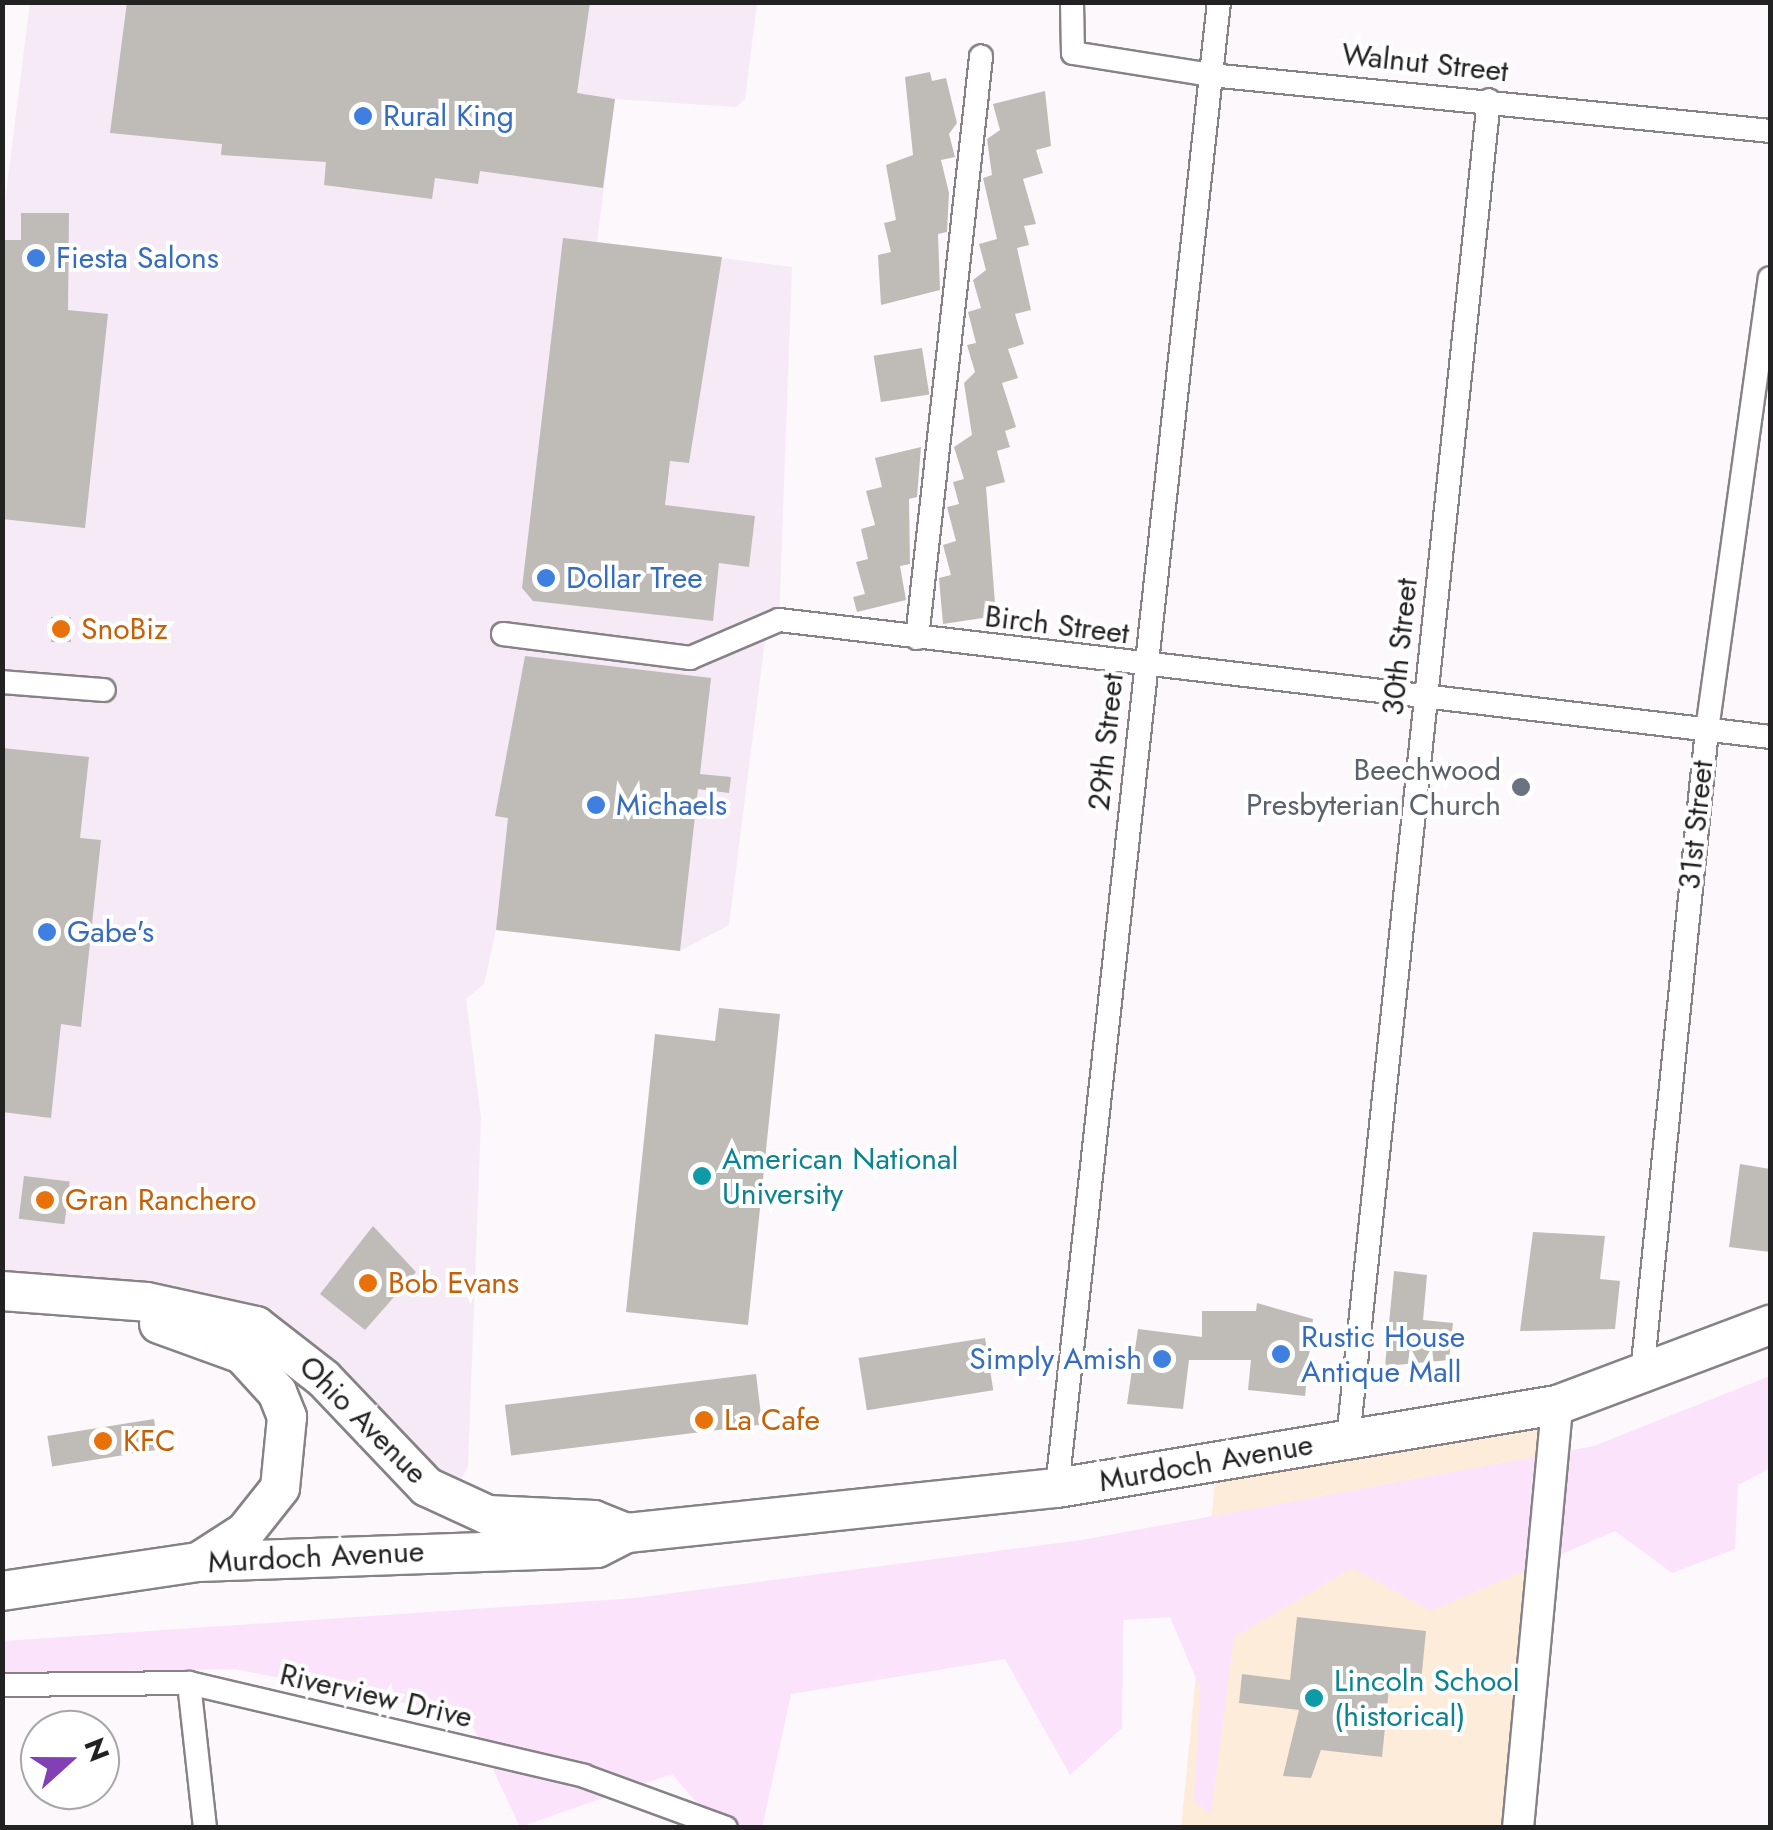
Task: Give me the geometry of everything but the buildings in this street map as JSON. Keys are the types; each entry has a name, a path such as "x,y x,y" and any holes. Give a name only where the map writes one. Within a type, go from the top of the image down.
{"main road":[{"name":"Ohio Avenue","path":"2,1290 123,1301 256,1326 324,1379 404,1470 451,1500 488,1514"},
{"path":"123,1301 160,1325 242,1354 278,1392 286,1418 288,1466 272,1500 245,1532 198,1562"},
{"name":"Murdoch Avenue","path":"2,1591 198,1562 391,1550 597,1548 627,1533 1057,1488 1556,1404 1770,1325"},
{"path":"391,1550 426,1532 451,1500"},
{"name":"Murdoch Avenue","path":"488,1514 594,1520 627,1533"}],"street":[{"name":"Walnut Street","path":"1072,2 1073,53 1210,76 1489,100 1770,131"},
{"name":"29th Street","path":"1057,1488 1218,2"},
{"path":"917,638 981,57"},
{"name":"30th Street","path":"1348,1439 1489,100"},
{"name":"31st Street","path":"1642,1374 1707,730 1770,278"},
{"name":"Birch Street","path":"503,634 690,658 728,648 762,622 1770,736"},
{"path":"2,682 104,690"},
{"path":"1518,1828 1556,1404"},
{"path":"189,1682 204,1828"},
{"name":"Riverview Drive","path":"2,1685 189,1682 584,1776 726,1828"}],"shaded area":[{"path":"30,3 757,3 745,99 736,107 615,99 597,242 792,267 779,620 765,640 729,925 680,951 496,930 484,984 466,999 481,1118 468,1466 451,1500 289,1347 3,1291 2,225"},
{"path":"1770,1376 1770,1468 1738,1485 1735,1549 1672,1573 1615,1531 1431,1611 1352,1568 1234,1637 1211,1814 1194,1801 1200,1688 1170,1617 1123,1620 1122,1728 1070,1775 1005,1659 791,1694 762,1828 718,1827 672,1774 520,1827 468,1716 235,1669 3,1673 3,1641 636,1598 1082,1540 1594,1446"},
{"path":"1557,1405 1518,1827 1181,1828 1217,1461"}],"place":[{"name":"Rural King","path":"363,116"},
{"name":"Fiesta Salons","path":"36,258"},
{"name":"Dollar Tree","path":"546,578"},
{"name":"SnoBiz","path":"61,629"},
{"name":"Beechwood Presbyterian Church","path":"1521,787"},
{"name":"Michaels","path":"596,805"},
{"name":"Gabe's","path":"47,932"},
{"name":"American National University","path":"702,1176"},
{"name":"Gran Ranchero","path":"45,1200"},
{"name":"Bob Evans","path":"368,1283"},
{"name":"Rustic House Antique Mall","path":"1281,1354"},
{"name":"Simply Amish","path":"1162,1359"},
{"name":"La Cafe","path":"704,1420"},
{"name":"KFC","path":"103,1441"},
{"name":"Lincoln School (historical)","path":"1314,1698"}]}
